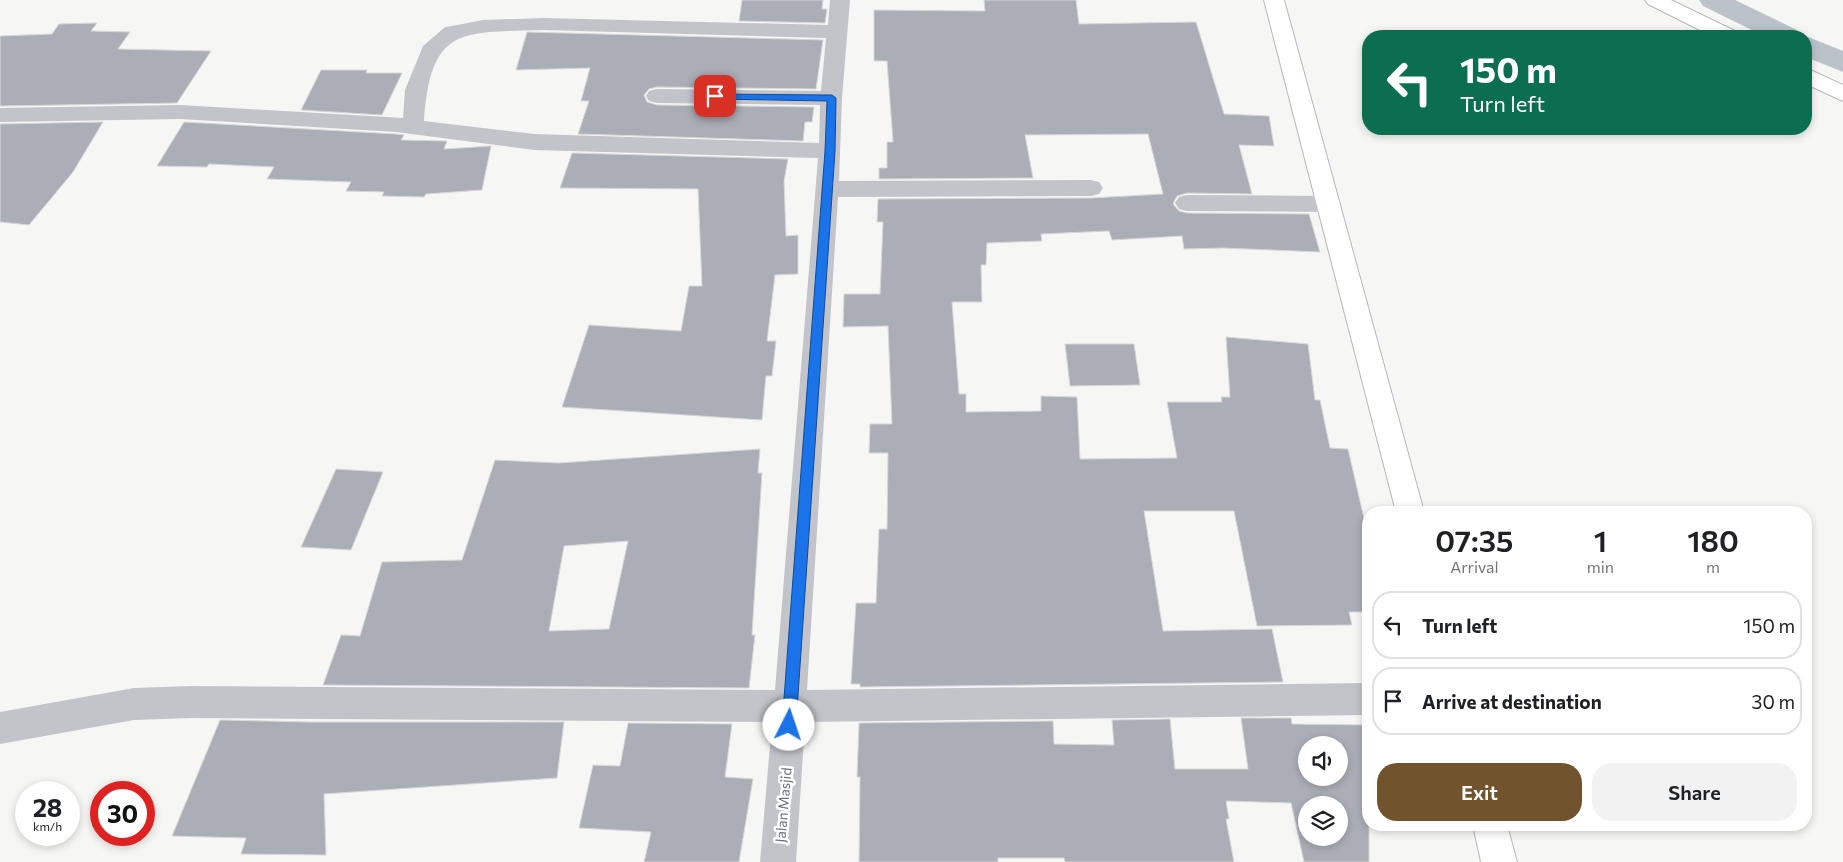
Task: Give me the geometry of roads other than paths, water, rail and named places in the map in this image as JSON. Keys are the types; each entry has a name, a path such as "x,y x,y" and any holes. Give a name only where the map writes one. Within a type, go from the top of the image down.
{"street":[{"name":"Jalan Masjid","path":"778,862 791,706 840,0"},
{"path":"1274,0 1408,506"},
{"path":"1655,0 1716,30"},
{"path":"412,127 416,90 433,46 452,32 483,26 544,24 837,32"},
{"path":"1812,78 1843,94"},
{"path":"657,96 832,98"},
{"path":"0,115 180,112 412,127 534,142 830,151"},
{"path":"827,189 1091,188"},
{"path":"1187,203 1329,204"},
{"path":"0,728 134,704 191,702 791,706 1362,699"},
{"path":"1492,831 1500,862"}],"waterway":[{"path":"1713,0 1775,30"},
{"path":"1812,48 1843,63"}]}
